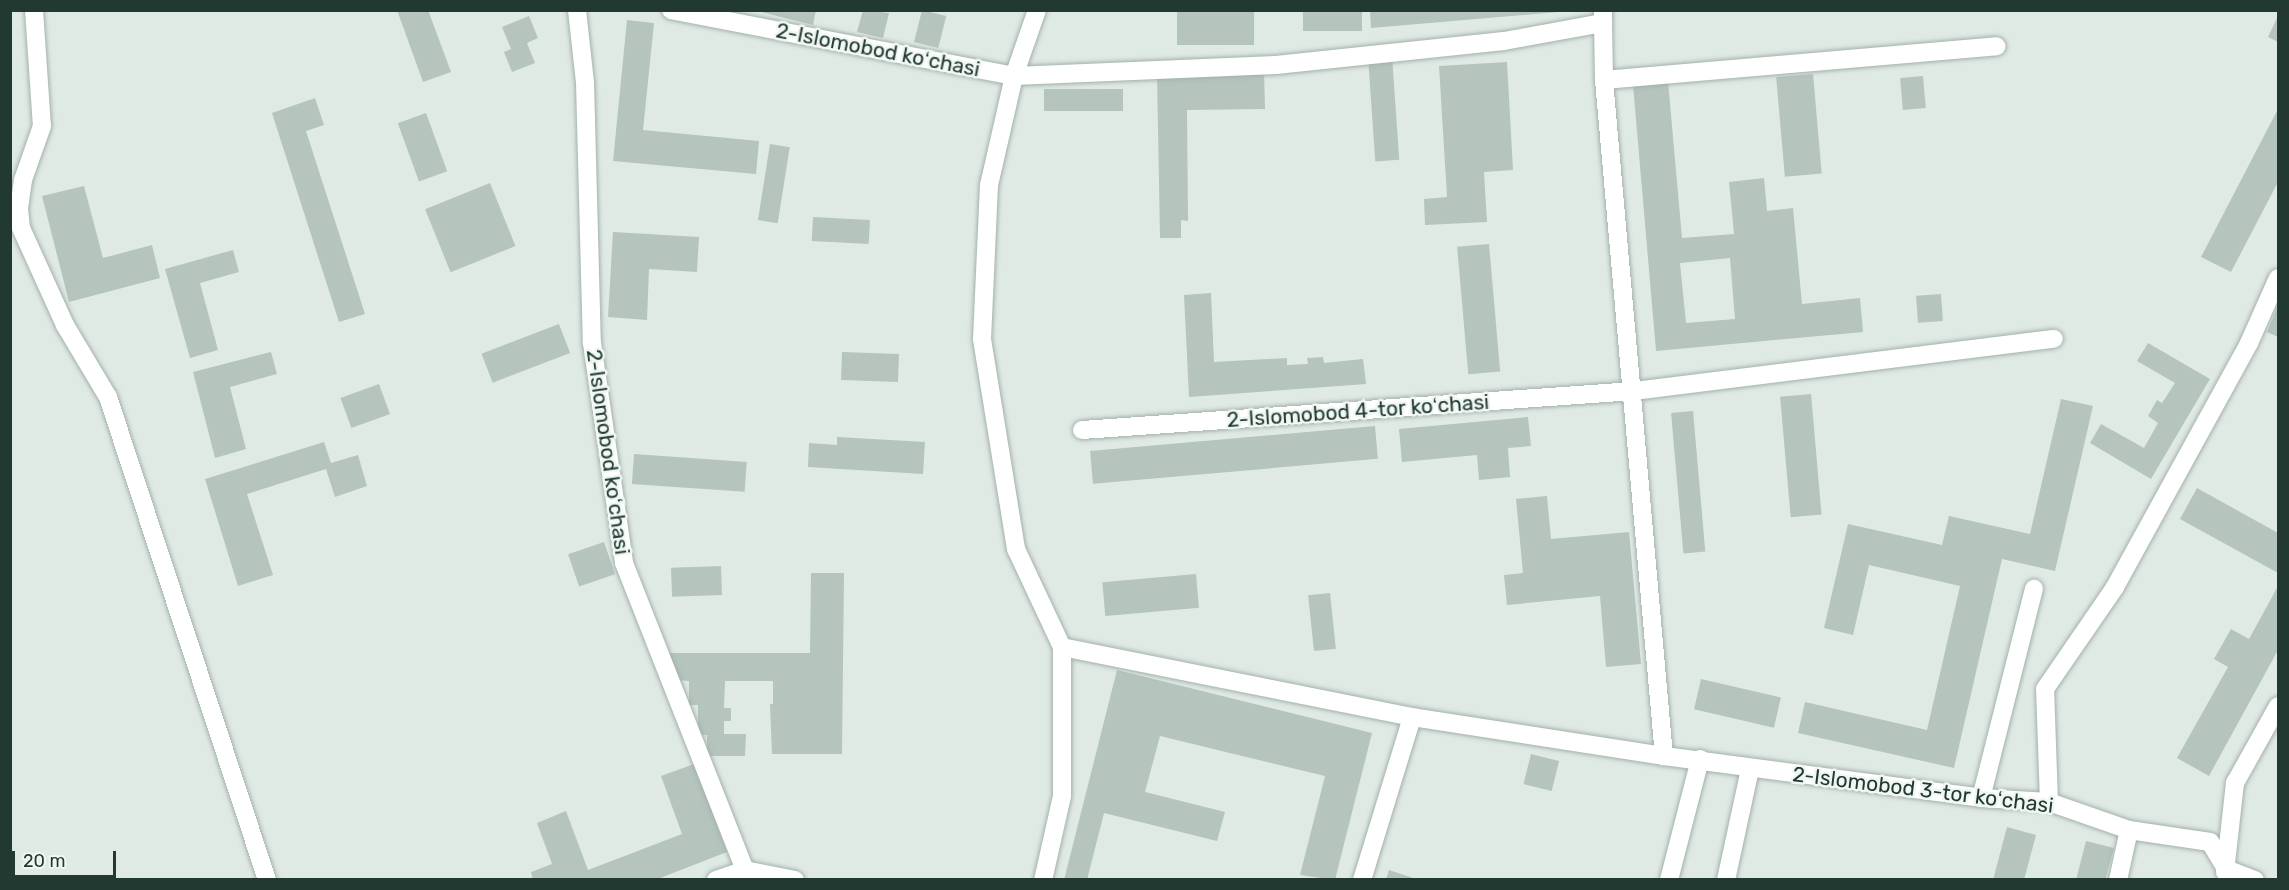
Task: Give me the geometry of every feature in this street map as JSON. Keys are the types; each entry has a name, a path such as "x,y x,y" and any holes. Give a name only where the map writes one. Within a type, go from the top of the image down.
{"street":[{"path":"34,10 42,126 23,180 19,209 21,228 65,325 108,397 267,879"},
{"name":"2-Islomobod koʻchasi","path":"577,10 585,82 592,343 624,563 745,870"},
{"name":"2-Islomobod koʻchasi","path":"671,10 1014,76 1276,65 1546,36 1603,17"},
{"path":"1037,10 1014,76 989,185 982,339 1016,549 1062,647 1062,795 1043,879"},
{"path":"1603,17 1604,80 1634,392 1664,756"},
{"path":"1604,80 1997,46"},
{"path":"2049,802 2046,689 2115,587 2249,343 2278,278"},
{"name":"2-Islomobod 4-tor koʻchasi","path":"1082,430 1634,392 2054,339"},
{"path":"1981,798 2034,589"},
{"path":"1062,647 1412,717 1664,756 1700,759 1750,769 1726,879"},
{"path":"2255,879 2224,874 2235,783 2278,706"},
{"path":"1362,879 1412,717"},
{"path":"1669,879 1700,759"},
{"name":"2-Islomobod 3-tor koʻchasi","path":"1750,769 1981,798 2049,802 2129,830 2210,842 2224,874"},
{"path":"2118,879 2129,830"},
{"path":"716,879 745,870 795,879"}],"building":[{"path":"397,10 428,10 451,72 423,82"},
{"path":"753,10 816,10 813,25"},
{"path":"863,10 889,13 883,38 857,32"},
{"path":"922,10 946,16 938,48 914,42"},
{"path":"1177,10 1254,10 1254,45 1177,45"},
{"path":"1303,10 1362,10 1362,31 1303,31"},
{"path":"1370,10 1559,10 1559,12 1371,28"},
{"path":"529,16 538,38 527,43 535,63 512,72 504,52 511,49 502,27"},
{"path":"2278,16 2278,42 2268,37"},
{"path":"627,20 654,23 643,130 759,141 756,174 613,161"},
{"path":"1392,56 1399,160 1375,161 1368,58"},
{"path":"1507,62 1513,170 1484,172 1487,222 1425,225 1424,199 1447,197 1439,66"},
{"path":"1264,71 1265,109 1187,110 1188,221 1181,220 1181,238 1160,238 1157,76"},
{"path":"1813,74 1822,174 1785,177 1776,77"},
{"path":"1923,76 1926,108 1903,110 1900,78"},
{"path":"1668,81 1682,238 1734,234 1729,182 1764,178 1767,211 1793,208 1802,304 1860,298 1863,332 1656,351 1633,85","holes":["1730,258 1735,319 1686,323 1680,263"]},
{"path":"1044,89 1123,89 1123,111 1044,111"},
{"path":"315,98 324,125 306,131 365,314 339,322 272,113"},
{"path":"2278,109 2278,182 2231,272 2201,257"},
{"path":"426,113 447,171 419,182 398,123"},
{"path":"770,144 790,147 778,223 758,220"},
{"path":"490,183 515,246 451,272 425,209"},
{"path":"84,186 103,258 152,245 160,278 69,302 42,196"},
{"path":"813,217 870,220 869,244 812,241"},
{"path":"613,232 699,237 697,272 649,269 647,320 608,317"},
{"path":"1489,244 1500,372 1468,374 1457,247"},
{"path":"233,250 239,272 200,283 218,350 190,358 165,269"},
{"path":"1211,293 1214,362 1287,358 1287,365 1308,364 1307,358 1323,357 1324,363 1363,359 1366,384 1189,397 1184,295"},
{"path":"1941,294 1943,321 1918,323 1916,296"},
{"path":"2278,306 2278,337 2267,332"},
{"path":"559,324 570,353 493,383 482,354"},
{"path":"2148,343 2210,379 2151,479 2090,443 2101,424 2144,448 2158,423 2148,416 2157,400 2162,403 2175,383 2137,361"},
{"path":"271,352 277,374 230,387 246,449 215,458 193,372"},
{"path":"842,352 899,354 898,382 841,380"},
{"path":"379,384 390,414 351,428 340,398"},
{"path":"1811,394 1822,515 1791,517 1780,397"},
{"path":"2061,399 2093,406 2055,571 2002,559 1954,768 1798,733 1805,702 1927,730 1960,586 1869,565 1853,635 1824,628 1848,524 1942,545 1949,516 2030,534"},
{"path":"1693,411 1705,551 1683,553 1671,413"},
{"path":"1528,417 1531,446 1508,448 1510,477 1479,480 1477,455 1402,462 1399,429"},
{"path":"1375,426 1378,459 1093,484 1090,451"},
{"path":"837,437 925,442 923,474 808,467 809,443 837,445"},
{"path":"324,442 331,463 358,455 367,486 335,497 326,469 247,494 273,575 238,586 205,479"},
{"path":"634,454 747,462 745,492 632,484"},
{"path":"2197,488 2278,533 2278,573 2180,519"},
{"path":"1547,496 1551,539 1629,532 1641,664 1606,667 1600,596 1507,605 1504,575 1523,573 1516,499"},
{"path":"604,542 615,574 579,587 568,554"},
{"path":"721,566 722,595 672,597 671,568"},
{"path":"811,573 844,573 842,754 772,754 770,704 773,704 773,681 725,681 724,708 731,708 731,721 724,721 724,734 746,734 745,756 707,756 707,735 698,735 698,705 689,705 689,681 678,680 668,653 810,653"},
{"path":"1196,574 1199,608 1105,616 1102,582"},
{"path":"2278,586 2278,650 2209,776 2177,758 2228,667 2214,659 2231,629 2249,639"},
{"path":"1330,593 1336,649 1314,651 1308,595"},
{"path":"1117,670 1372,733 1335,880 1300,875 1325,776 1160,736 1145,792 1225,812 1217,841 1104,813 1087,880 1064,880"},
{"path":"1701,679 1781,697 1774,728 1694,709"},
{"path":"1531,754 1559,761 1552,791 1524,784"},
{"path":"694,764 727,852 655,880 533,880 531,872 552,864 537,823 566,811 588,870 682,834 661,776"},
{"path":"2007,827 2036,835 2024,880 1993,880"},
{"path":"2086,841 2114,848 2105,880 2076,880"},
{"path":"1389,870 1416,879 1416,880 1386,880"}]}
